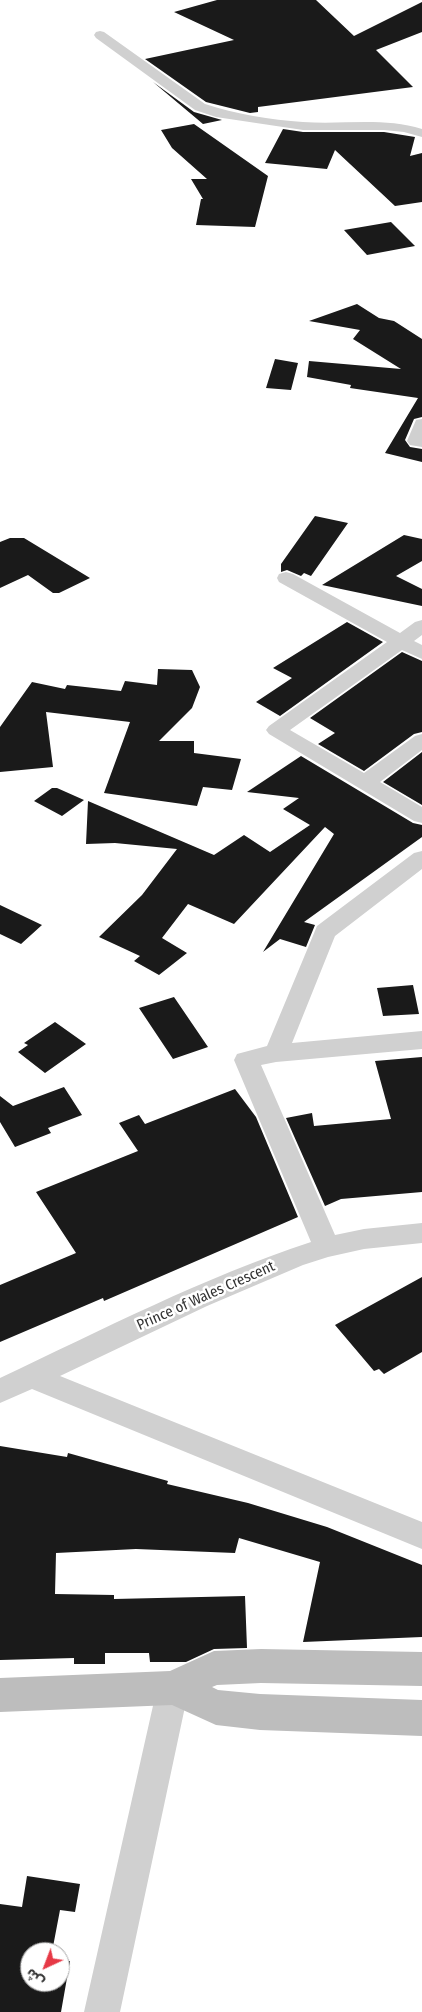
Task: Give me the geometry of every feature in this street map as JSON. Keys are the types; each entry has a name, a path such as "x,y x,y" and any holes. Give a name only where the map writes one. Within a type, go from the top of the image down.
{"main road":[{"path":"0,1695 173,1688 214,1668 261,1666 422,1669"},
{"path":"173,1688 216,1707 260,1712 422,1718"}],"street":[{"path":"100,35 200,107 221,114 303,126 384,126 405,128 422,134"},
{"path":"422,424 416,441 422,442"},
{"path":"286,578 422,653"},
{"path":"422,626 276,730 422,816"},
{"path":"366,782 422,740"},
{"path":"276,1053 325,932 416,870"},
{"path":"327,1247 246,1060 276,1053 422,1040"},
{"name":"Prince of Wales Crescent","path":"0,1391 197,1298 294,1258 327,1247 364,1239 422,1233"},
{"path":"33,1377 422,1536"},
{"path":"102,2012 173,1688"}],"building":[{"path":"217,0 316,0 354,36 422,2 422,32 376,50 413,87 258,107 258,112 250,113 206,102 145,59 234,40 174,12"},
{"path":"153,82 194,112 222,120 203,124"},
{"path":"194,124 268,176 255,227 196,225 201,199 203,199 191,179 207,179 172,148 161,130"},
{"path":"283,129 303,132 384,132 415,137 410,156 422,153 422,202 395,206 335,150 327,169 265,163"},
{"path":"391,222 415,246 367,255 344,230"},
{"path":"357,304 379,318 394,321 422,339 422,417 414,419 405,440 410,447 422,449 422,462 385,453 418,398 350,388 351,385 307,377 309,361 401,369 353,339 360,330 309,321"},
{"path":"275,359 298,363 291,390 266,388"},
{"path":"315,516 348,523 311,576 304,573 301,576 287,570 281,572 281,564"},
{"path":"404,535 422,539 422,561 396,576 422,589 422,606 322,585"},
{"path":"10,538 24,538 90,578 59,593 53,593 28,575 0,588 0,542"},
{"path":"347,622 383,642 280,716 256,702 292,678 273,668"},
{"path":"402,652 422,661 422,732 414,734 364,771 318,744 335,733 310,718"},
{"path":"158,669 192,670 200,687 192,708 159,741 194,741 194,753 241,759 232,790 203,787 197,806 104,793 130,722 46,712 53,767 0,772 0,727 32,682 65,689 67,685 121,691 125,681 157,685"},
{"path":"422,752 422,805 383,782"},
{"path":"301,756 413,823 422,825 422,837 304,922 315,925 306,947 280,939 263,952 334,834 325,827 234,924 188,904 162,938 187,953 159,975 134,961 140,956 99,937 142,895 177,849 115,843 86,844 88,801 214,855 244,835 270,852 310,825 283,809 299,798 247,792"},
{"path":"52,788 57,788 84,800 62,816 34,801"},
{"path":"0,905 42,925 21,944 0,934"},
{"path":"413,985 419,1014 383,1016 377,988"},
{"path":"174,997 208,1047 173,1059 139,1008"},
{"path":"55,1022 86,1044 45,1073 18,1052 28,1045 24,1043"},
{"path":"422,1057 422,1192 341,1199 325,1206 286,1118 312,1113 314,1126 391,1119 375,1061"},
{"path":"64,1087 82,1115 48,1128 51,1133 15,1147 0,1122 0,1096 13,1106"},
{"path":"235,1089 256,1117 298,1217 104,1301 103,1298 0,1342 0,1285 76,1253 36,1192 138,1151 119,1123 139,1115 145,1124"},
{"path":"422,1277 422,1352 384,1374 379,1369 374,1371 335,1325"},
{"path":"0,1446 67,1457 68,1453 168,1481 167,1484 248,1503 327,1527 422,1565 422,1637 303,1642 320,1562 239,1538 235,1553 136,1549 56,1553 55,1594 114,1595 114,1599 245,1596 247,1648 214,1649 186,1662 150,1662 149,1653 105,1653 105,1664 74,1664 74,1658 0,1660"},
{"path":"27,1876 80,1884 75,1912 60,1910 54,1942 20,1942 20,1992 65,1992 61,2012 0,2012 0,1904 22,1907"}]}
